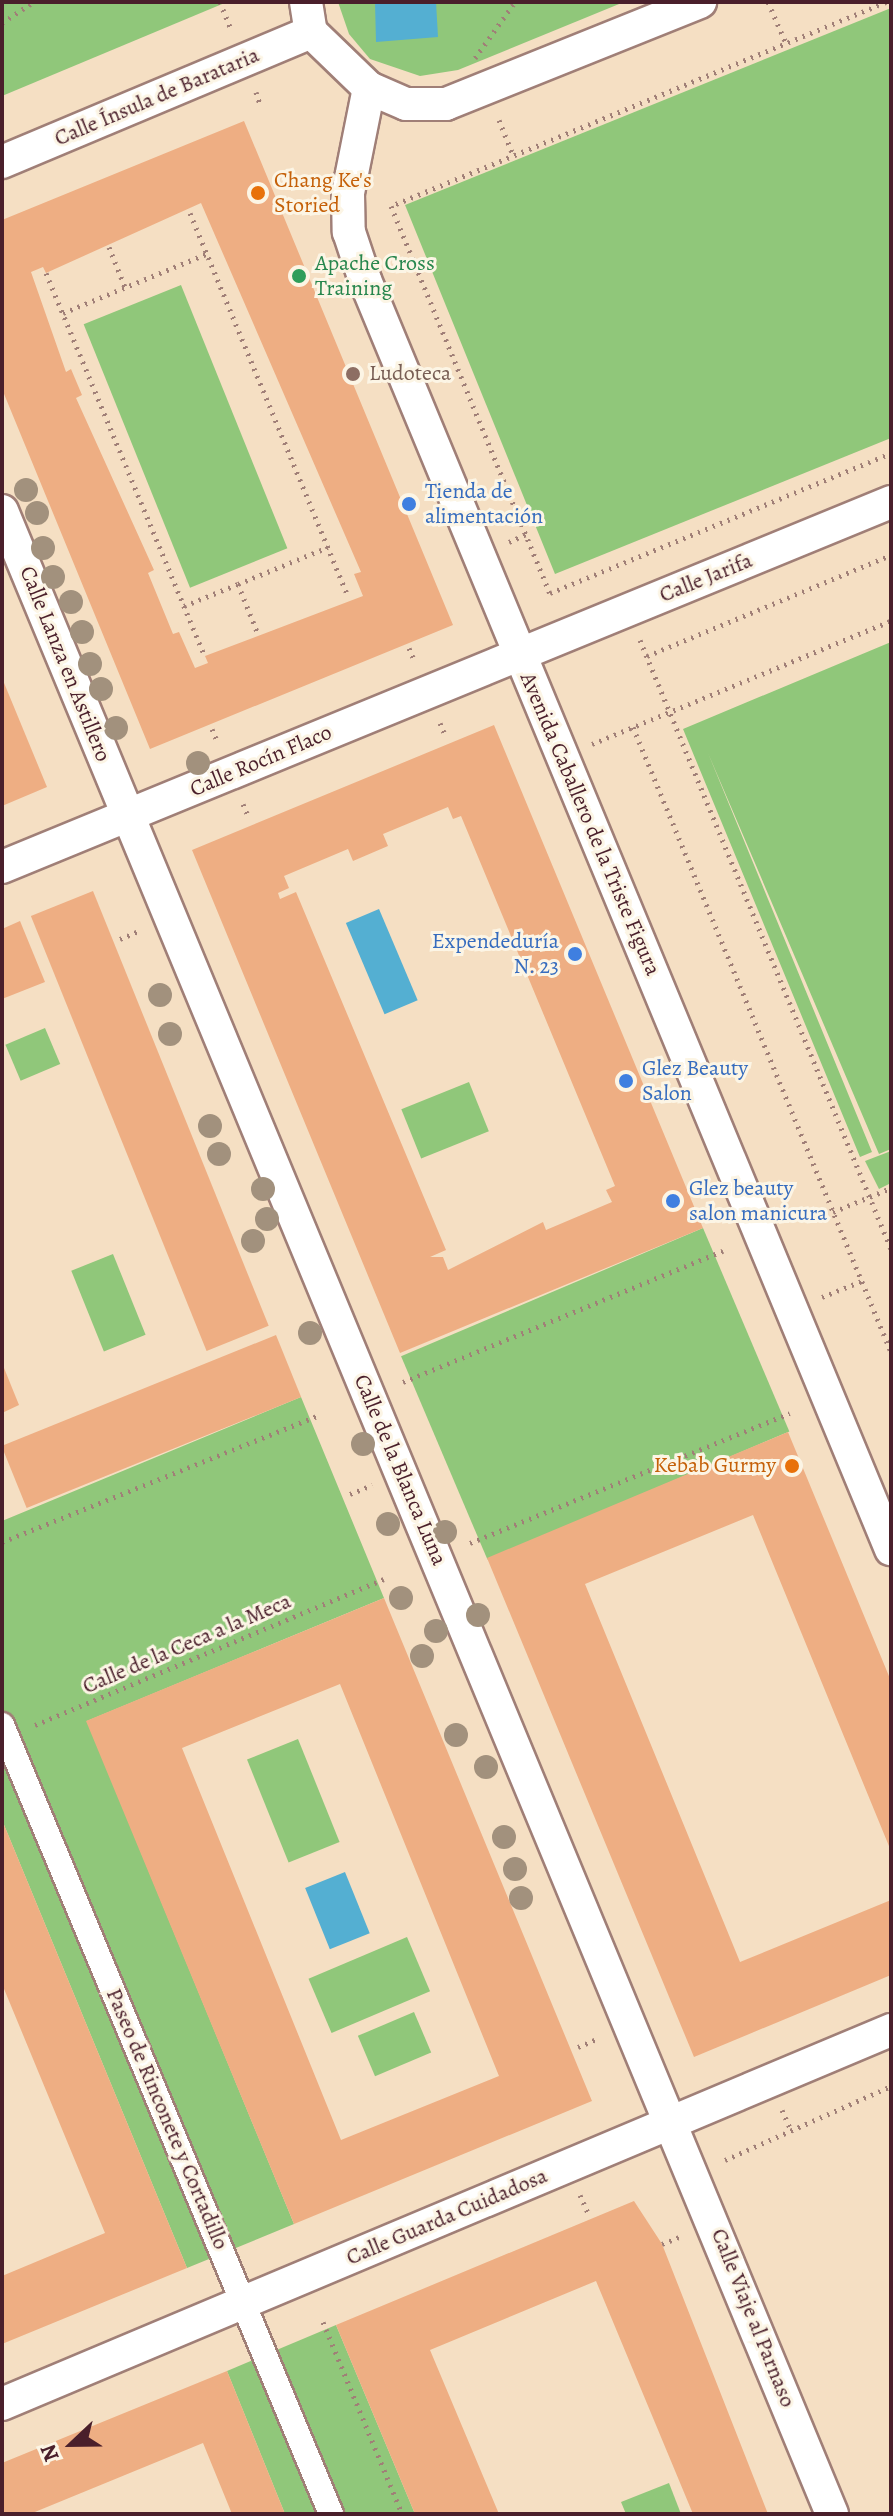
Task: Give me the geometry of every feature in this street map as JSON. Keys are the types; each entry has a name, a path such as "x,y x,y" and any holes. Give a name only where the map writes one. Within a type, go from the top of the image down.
{"street":[{"path":"309,17 369,88 406,104 446,104 700,2"},
{"name":"Calle Ínsula de Barataria","path":"2,162 309,17"},
{"name":"Avenida Caballero de la Triste Figura","path":"369,88 353,145 349,232 520,654 891,1549"},
{"name":"Calle Jarifa","path":"520,654 891,502"},
{"name":"Calle Lanza en Astillero","path":"2,511 128,817"},
{"name":"Calle Rocín Flaco","path":"2,867 520,654"},
{"name":"Calle de la Blanca Luna","path":"128,817 674,2122"},
{"name":"Paseo de Rinconete y Cortadillo","path":"4,1731 331,2514"},
{"name":"Calle Guarda Cuidadosa","path":"2,2404 891,2030"},
{"name":"Calle Viaje al Parnaso","path":"674,2122 832,2514"}],"path":[{"path":"2,23 33,2"},
{"path":"768,2 786,43"},
{"path":"886,2 391,206 550,593 891,453"},
{"path":"190,213 348,597"},
{"path":"109,247 125,287"},
{"path":"63,313 207,253"},
{"path":"46,273 205,656"},
{"path":"184,606 328,547"},
{"path":"647,656 891,555"},
{"path":"610,568 891,1249"},
{"path":"238,584 258,634"},
{"path":"562,756 891,621"},
{"path":"633,727 891,1352"},
{"path":"833,1212 891,1188"},
{"path":"403,1382 723,1251"},
{"path":"470,1543 790,1413"},
{"path":"2,1542 317,1416"},
{"name":"Calle de la Ceca a la Meca","path":"4,1731 384,1579"},
{"path":"729,2169 723,2155 891,2086"},
{"path":"323,2322 402,2514"}],"green space":[{"path":"2,2 227,2 2,96"},
{"path":"338,2 624,2 458,70 420,76 370,59 349,34"},
{"path":"891,8 891,438 555,574 405,205"},
{"path":"181,285 287,548 190,588 84,324"},
{"path":"891,642 891,1149 879,1154 708,753 872,1152 860,1157 683,729"},
{"path":"45,1028 60,1064 21,1081 5,1045"},
{"path":"469,1082 489,1131 421,1158 401,1109"},
{"path":"891,1151 891,1183 879,1189 865,1161"},
{"path":"703,1228 789,1431 487,1560 401,1356"},
{"path":"113,1254 146,1335 104,1352 71,1271"},
{"path":"301,1397 384,1598 87,1721 294,2224 187,2268 2,1820 2,1521"},
{"path":"298,1739 340,1842 289,1863 247,1760"},
{"path":"407,1937 430,1991 332,2033 309,1979"},
{"path":"414,2012 431,2053 375,2076 358,2036"},
{"path":"336,2325 415,2514 285,2514 227,2371"},
{"path":"669,2483 681,2514 626,2514 621,2502"}],"water":[{"path":"375,2 436,2 438,37 376,42"},
{"path":"379,909 418,1000 385,1014 346,923"},
{"path":"345,1872 370,1933 330,1949 305,1888"}],"building":[{"path":"244,121 453,625 150,749 2,389 2,220","holes":["201,203 361,572 354,574 363,596 205,656 208,663 195,668 179,632 173,634 148,573 154,570 76,398 82,395 71,369 66,372 31,272 43,267 46,273"]},
{"path":"2,678 47,787 2,806"},
{"path":"494,725 703,1228 400,1353 192,850","holes":["448,807 453,819 461,816 615,1186 606,1190 612,1202 546,1230 543,1222 448,1270 443,1257 430,1257 446,1250 296,892 280,899 278,893 289,888 284,876 348,849 353,861 388,846 383,834"]},
{"path":"93,891 269,1326 207,1351 31,916"},
{"path":"20,921 45,982 2,999 2,929"},
{"path":"276,1335 301,1397 27,1508 2,1446"},
{"path":"2,1363 19,1405 2,1413"},
{"path":"788,1432 891,1681 891,1851 753,1515 585,1584 740,1962 891,1900 891,1975 694,2057 487,1558"},
{"path":"384,1598 592,2101 294,2224 86,1721","holes":["340,1684 499,2076 341,2140 182,1748"]},
{"path":"2,1820 187,2268 2,2344 2,2276 105,2233 2,1984"},
{"path":"634,2201 662,2244 768,2514 693,2514 596,2281 430,2350 499,2514 415,2514 336,2325"},
{"path":"227,2371 285,2514 232,2514 203,2443 30,2514 2,2514 2,2463"}],"place":[{"name":"Chang Ke's Storied","path":"258,193"},
{"name":"Apache Cross Training","path":"299,276"},
{"name":"Ludoteca","path":"353,374"},
{"name":"Tienda de alimentación","path":"409,504"},
{"name":"Expendeduría N. 23","path":"575,954"},
{"name":"Glez Beauty Salon","path":"626,1081"},
{"name":"Glez beauty salon manicura","path":"673,1201"},
{"name":"Kebab Gurmy","path":"792,1466"}]}
